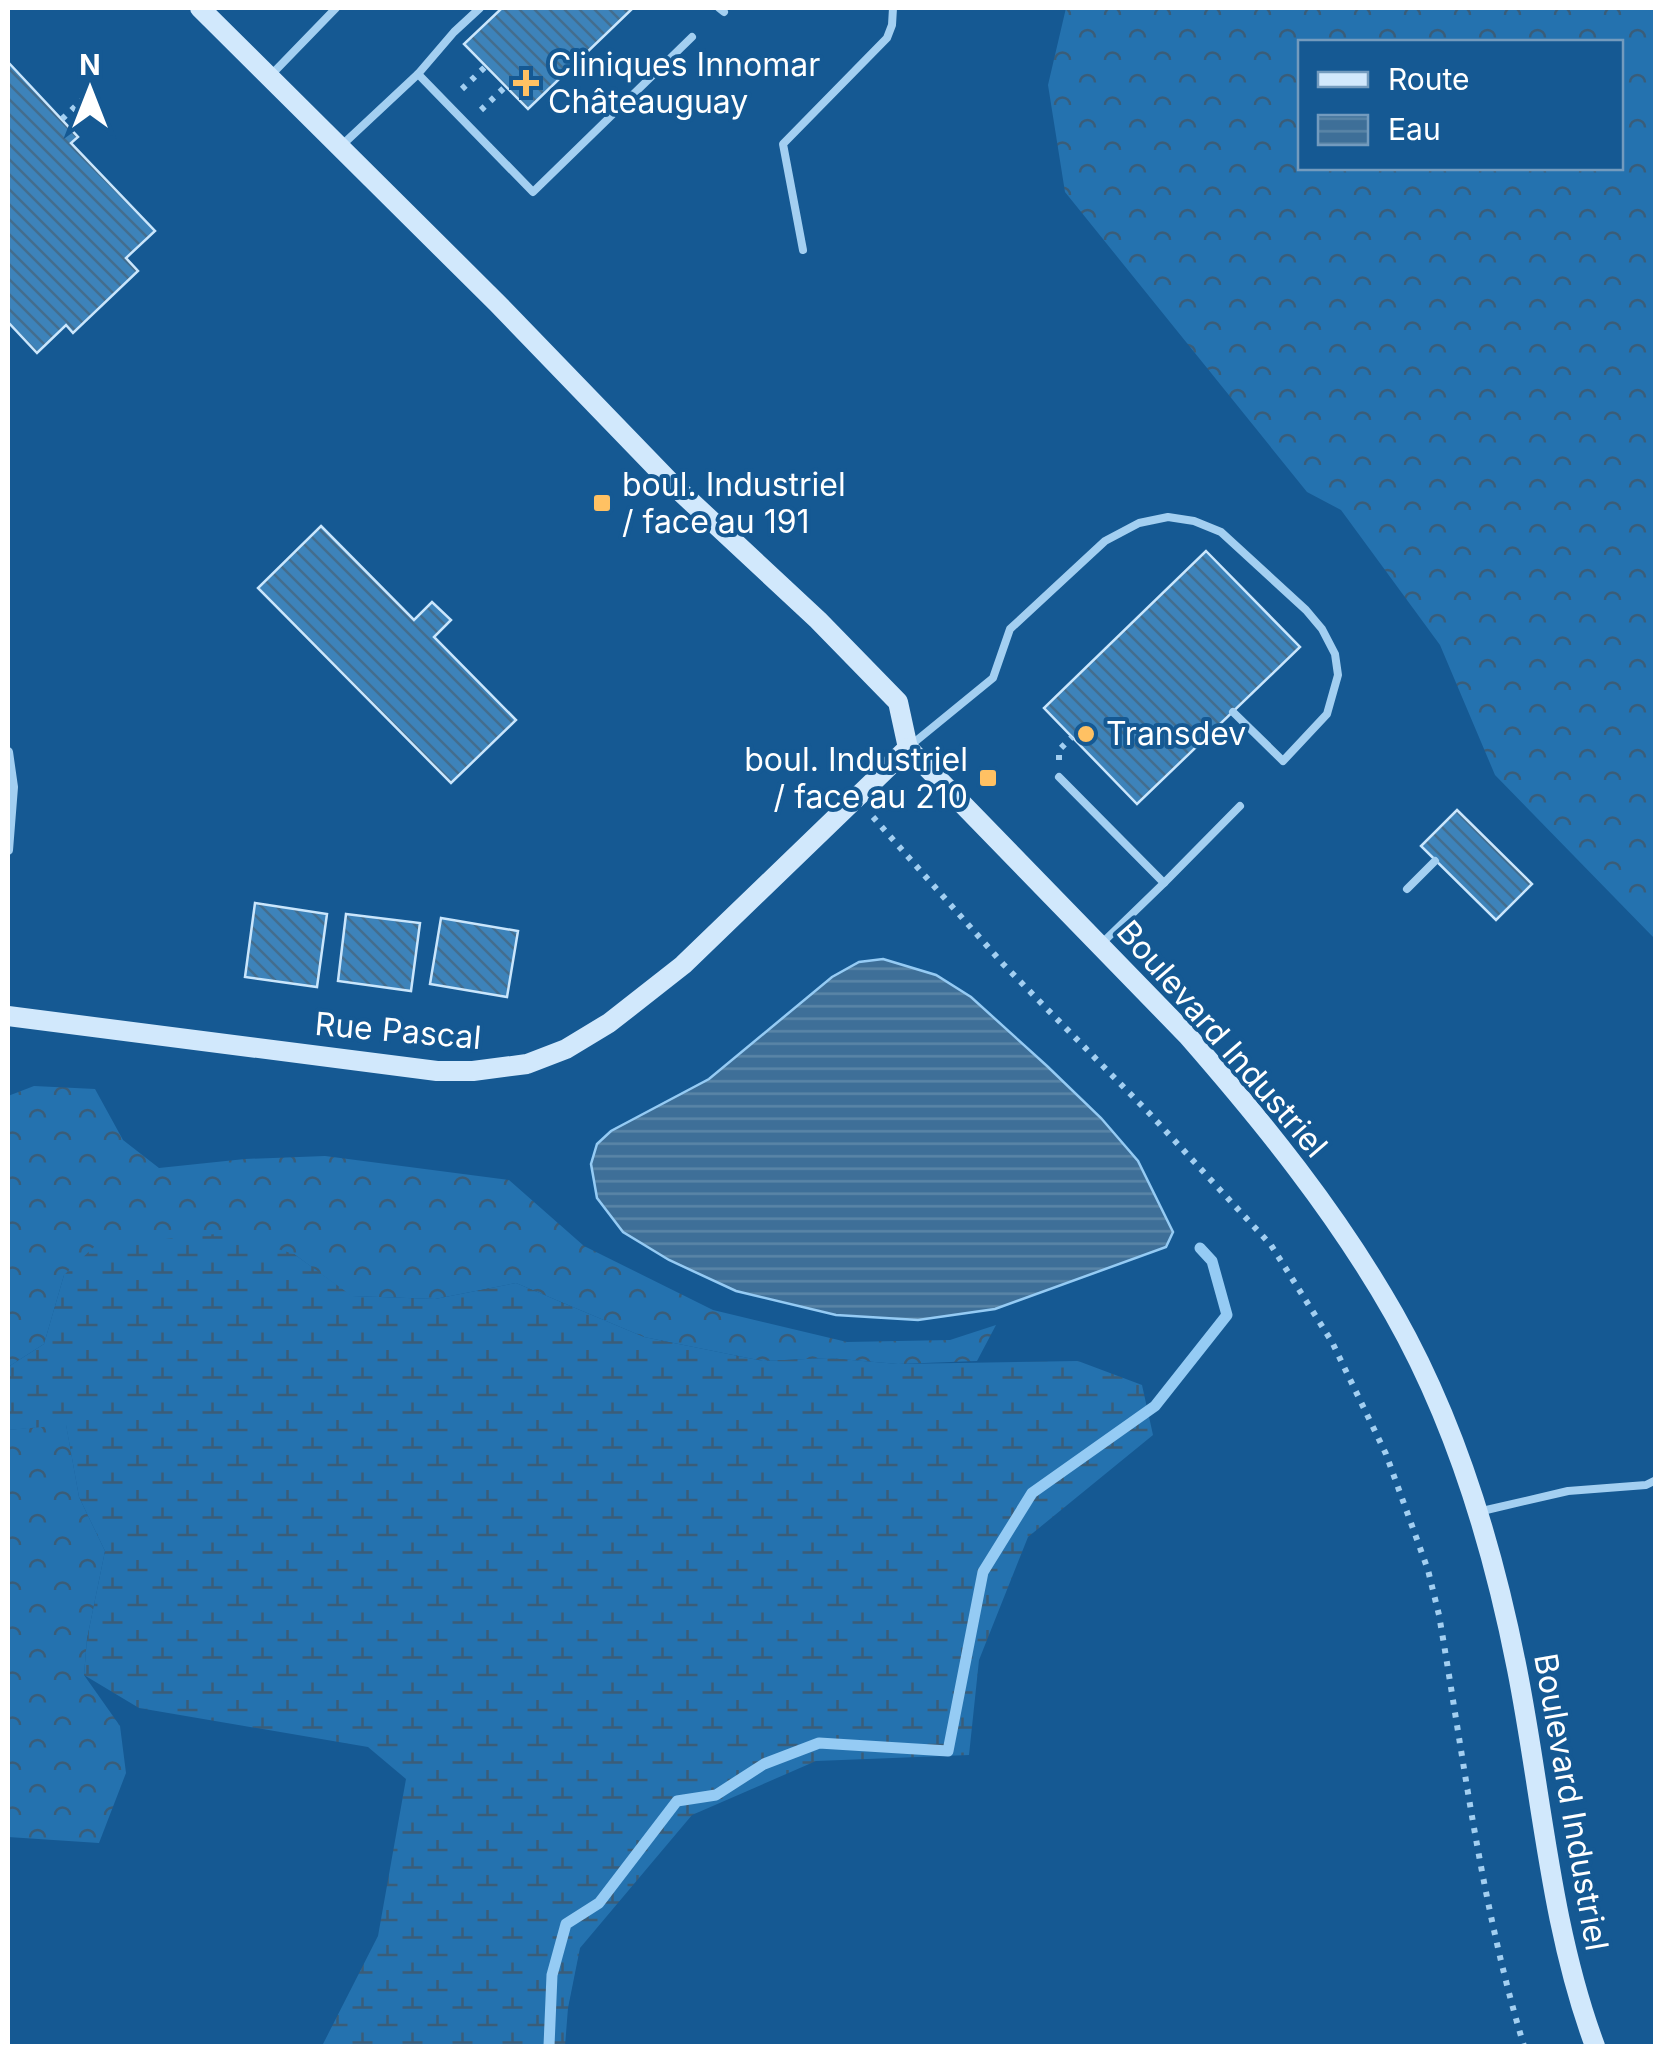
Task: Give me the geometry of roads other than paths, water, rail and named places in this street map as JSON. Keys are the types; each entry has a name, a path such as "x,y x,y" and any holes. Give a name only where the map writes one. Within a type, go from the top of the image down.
{"street":[{"path":"200,8 341,146 670,483 818,620 898,702 908,748"},
{"name":"Boulevard Industriel","path":"908,748 1187,1035 1256,1115 1354,1248 1410,1344 1450,1434 1478,1512 1518,1674 1551,1882 1576,1987 1595,2046"},
{"name":"Rue Pascal","path":"8,1016 437,1070 487,1070 527,1064 589,1036 684,965 908,748"},
{"path":"8,752 14,810 8,850"}],"lane":[{"path":"268,77 336,8"},
{"path":"341,146 418,74 480,8"},
{"path":"803,250 783,144 887,38 893,8"},
{"path":"418,74 533,192 692,36"},
{"path":"908,748 993,678 1010,629 1105,541 1139,523 1168,517 1194,521 1222,532 1306,610 1335,654 1338,675 1326,714 1283,762 1232,712"},
{"path":"1060,776 1164,883"},
{"path":"1100,945 1240,806"},
{"path":"1407,889 1436,861"},
{"path":"1478,1512 1568,1491 1646,1485 1656,1480"}],"water":[{"path":"883,959 936,975 971,997 1101,1118 1138,1161 1173,1232 1166,1247 995,1309 918,1320 836,1315 736,1291 669,1260 623,1232 597,1198 591,1164 597,1144 611,1131 709,1079 832,977 859,962"}],"waterway":[{"path":"549,2046 552,1975 566,1924 599,1903 677,1801 716,1795 764,1764 819,1743 948,1751 983,1572 1032,1493 1155,1406 1227,1315 1212,1261 1200,1248"}],"place":[{"name":"Cliniques Innomar Châteauguay","path":"526,83"},
{"name":"boul. Industriel / face au 191","path":"602,503"},
{"name":"Transdev","path":"1086,734"},
{"name":"boul. Industriel / face au 210","path":"988,778"}]}
